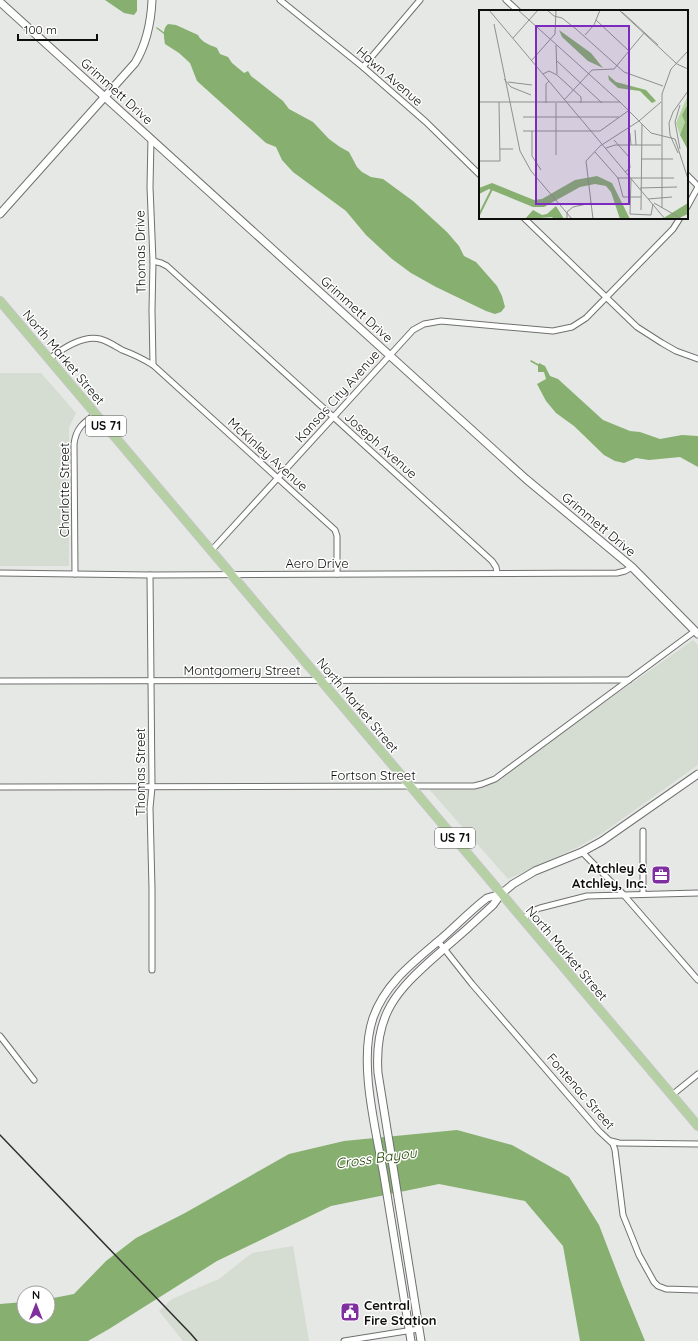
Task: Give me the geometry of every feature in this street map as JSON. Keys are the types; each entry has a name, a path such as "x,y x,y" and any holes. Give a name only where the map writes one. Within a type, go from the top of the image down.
{"main road":[{"path":"0,214 131,68 142,50 149,30 152,0"},
{"name":"Grimmett Drive","path":"0,2 526,478 632,567 697,633"},
{"name":"North Market Street","path":"0,301 321,681 412,786 501,894 698,1126"},
{"path":"421,1341 378,1073 377,1057 379,1035 386,1014 396,996 408,981 493,905 501,894 519,880 535,871 582,852 602,841 698,774"},
{"path":"411,1341 368,1079 368,1041 374,1017 385,994 397,978 482,902 487,898 501,894"}],"street":[{"name":"Hawn Avenue","path":"280,0 364,67 426,122 479,174"},
{"path":"364,67 420,0"},
{"path":"506,0 517,10"},
{"name":"Thomas Drive","path":"151,138 150,187 153,261 153,365"},
{"path":"688,176 698,186 688,205"},
{"path":"525,219 633,324 672,348 698,359"},
{"name":"Kansas City Avenue","path":"211,551 413,330 429,322 441,321 553,331 572,327 586,318 606,298 673,229 679,219"},
{"name":"Joseph Avenue","path":"153,261 167,266 492,561 496,567 497,573"},
{"name":"McKinley Avenue","path":"49,359 68,346 81,341 96,339 111,344 153,365 334,530 337,536 337,574"},
{"name":"Charlotte Street","path":"75,574 75,436 81,426 96,414"},
{"name":"Aero Drive","path":"0,573 232,575 617,573 632,567"},
{"name":"Thomas Street","path":"150,575 152,970"},
{"name":"Fortson Street","path":"0,788 474,786 490,781 629,680 697,633"},
{"name":"Montgomery Street","path":"0,682 629,680"},
{"path":"643,831 643,894"},
{"path":"582,852 623,894 698,980"},
{"path":"523,919 532,911 540,908 578,897 596,894 698,893"},
{"name":"Fontenac Street","path":"438,941 472,984 599,1131 613,1144 623,1215 639,1255 654,1282 658,1286 666,1289 698,1290"},
{"path":"0,1036 34,1080"},
{"path":"672,1095 698,1074"},
{"path":"609,1140 619,1143 698,1144"},
{"path":"344,1341 419,1329"}],"shaded area":[{"path":"0,373 41,373 76,413 69,427 69,566 0,566"},
{"path":"693,640 698,645 698,765 601,834 576,848 508,879 429,789 478,786 497,781 530,755"},
{"path":"293,1246 309,1341 183,1341 159,1311 172,1299 219,1279 252,1253"}],"water":[{"path":"105,0 137,0 137,11 134,15 124,13"},
{"path":"168,24 176,25 198,35 203,41 217,48 220,54 228,57 232,63 244,73 248,71 251,76 283,101 289,109 313,122 329,139 349,152 357,167 362,172 371,177 383,179 413,201 447,232 459,246 464,256 476,262 497,286 505,307 501,312 495,314 486,311 436,287 411,273 392,259 366,235 346,211 293,172 282,160 276,147 266,143 197,81 190,63 179,53 165,44 164,31"},
{"path":"539,363 545,366 550,376 558,379 603,420 630,431 640,432 660,439 682,435 698,436 698,467 680,457 649,460 636,458 624,463 615,461 604,455 574,426 556,413 546,401 537,384 546,379 544,372 538,372"},
{"name":"Cross Bayou","path":"457,1130 512,1145 569,1177 599,1225 645,1341 580,1341 563,1246 525,1201 439,1184 331,1206 217,1261 88,1341 0,1341 0,1304 16,1303 16,1325 56,1325 56,1297 74,1294 106,1261 136,1238 185,1213 289,1154 344,1141"}],"waterway":[{"path":"157,28 165,34"},
{"path":"531,361 540,366"}],"railway":[{"path":"0,1135 197,1341"}],"place":[{"name":"Atchley & Atchley, Inc.","path":"661,875"},
{"name":"Central Fire Station","path":"350,1312"}]}
